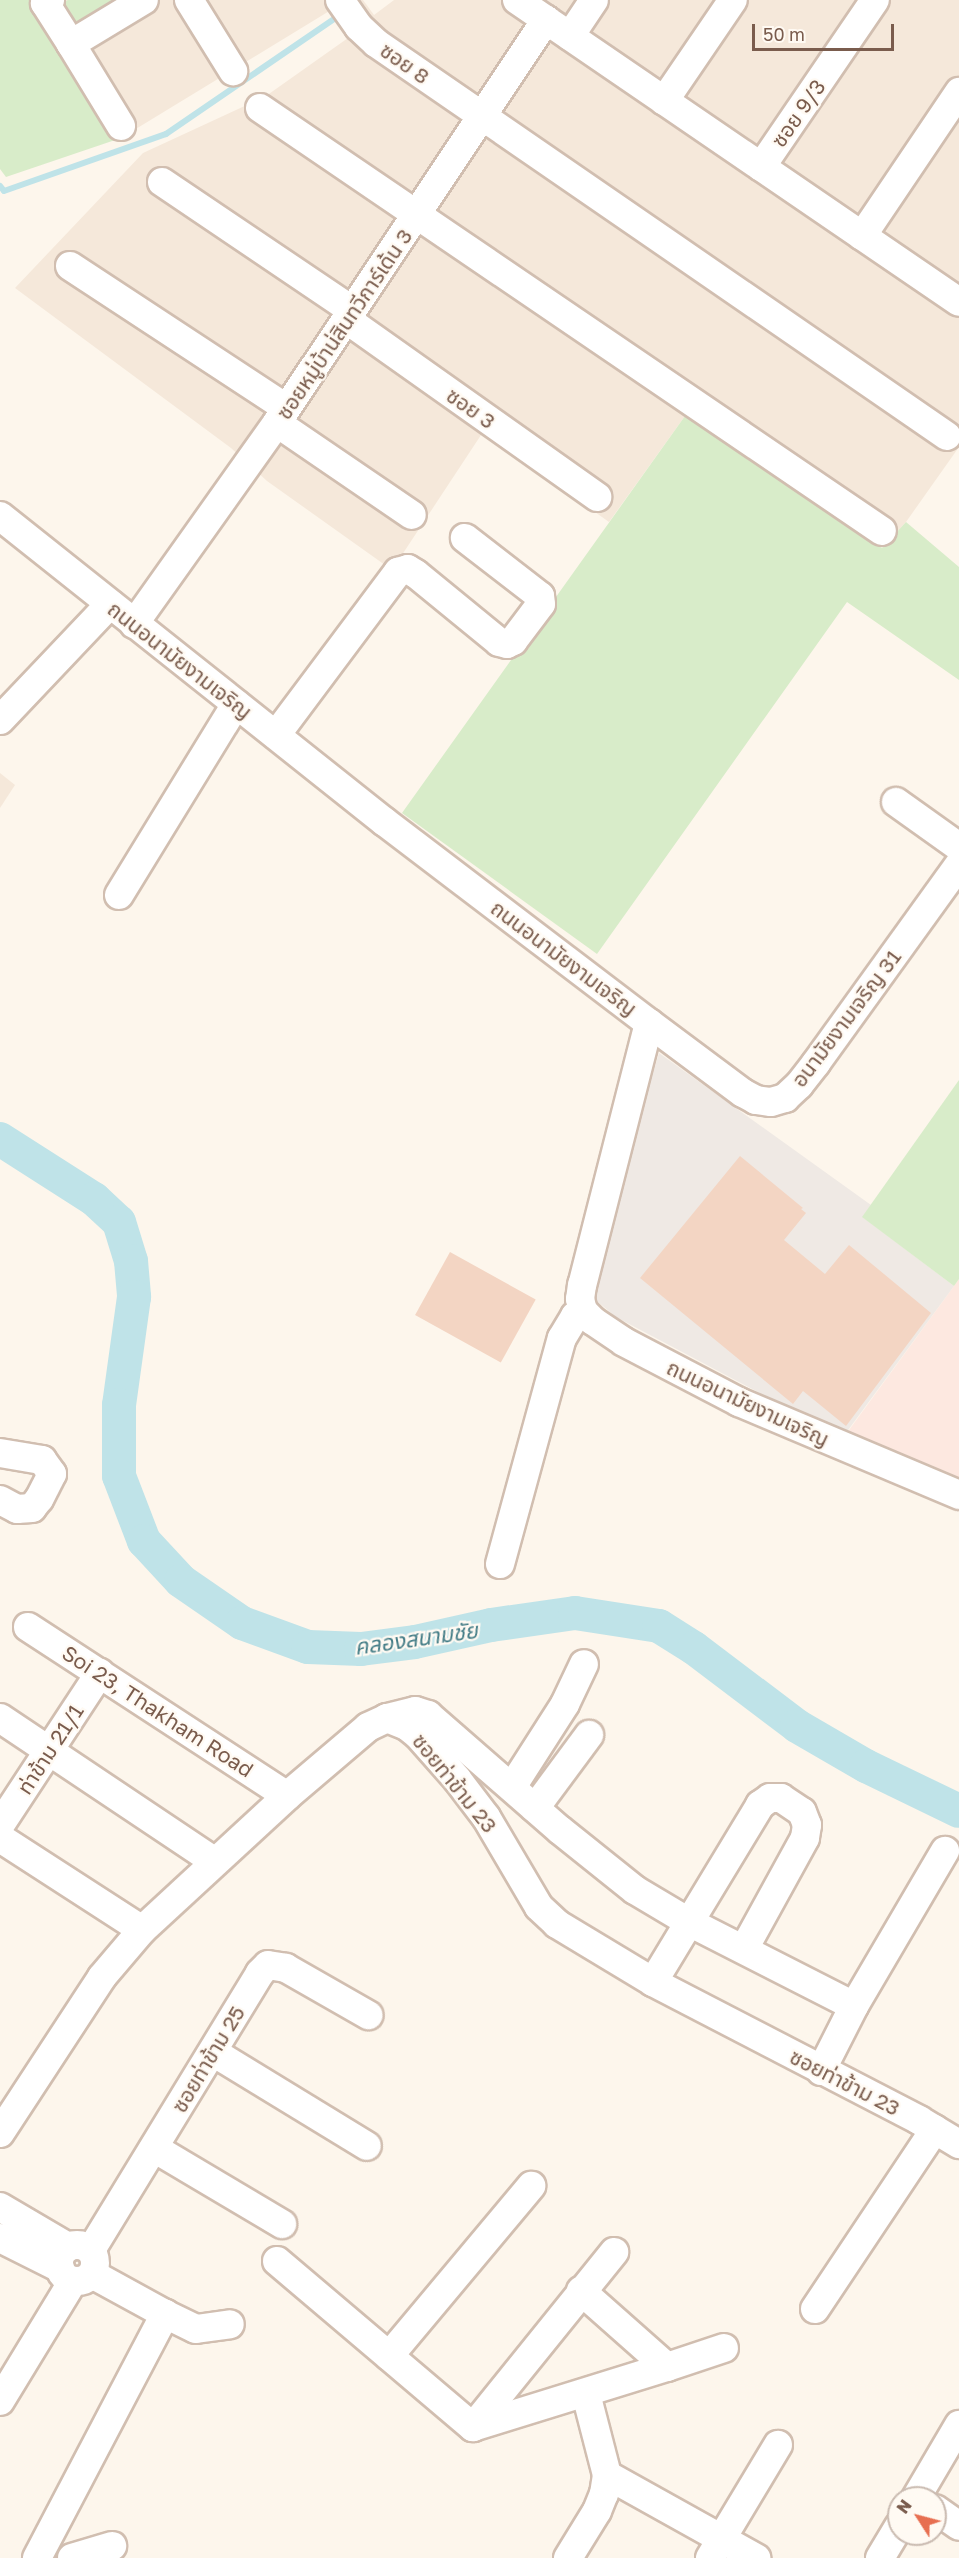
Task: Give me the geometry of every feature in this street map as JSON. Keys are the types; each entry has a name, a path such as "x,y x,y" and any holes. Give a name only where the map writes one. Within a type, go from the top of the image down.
{"street":[{"path":"71,44 144,0"},
{"path":"189,0 233,71"},
{"name":"ซอย 8","path":"340,0 359,27 376,43 947,436"},
{"path":"517,0 959,302"},
{"path":"570,36 594,0"},
{"path":"664,101 733,0"},
{"name":"ซอย 9/3","path":"761,166 875,0"},
{"path":"46,1 121,126"},
{"name":"ซอยหมู่บ้าน่สินทวีการ์เด้น 3","path":"134,624 282,416 546,20"},
{"path":"862,236 959,92"},
{"path":"260,108 882,531"},
{"name":"ซอย 3","path":"162,182 349,314 597,497"},
{"path":"70,266 282,416 412,515"},
{"name":"ถนนอนามัยงามเจริญ","path":"0,516 134,624 556,954 650,1023 590,1245 580,1299 583,1311 615,1336 740,1402 846,1449 959,1495"},
{"path":"276,735 398,572 408,569 416,574 499,642 507,644 513,641 541,604 540,596 465,538"},
{"path":"0,720 110,604"},
{"path":"119,895 236,704"},
{"path":"896,802 959,848"},
{"name":"อนามัยงามเจริญ 31","path":"650,1023 742,1093 756,1100 771,1102 785,1098 799,1085 816,1063 959,865"},
{"path":"500,1564 562,1338 571,1321 583,1311"},
{"path":"0,1453 42,1460 51,1474 32,1508 17,1509 0,1500"},
{"name":"Soi 23, Thakham Road","path":"28,1627 287,1796"},
{"path":"512,1787 565,1704 584,1664"},
{"name":"ท่าข้าม 21/1","path":"0,1825 100,1673"},
{"path":"0,2133 102,1977 142,1930 214,1861 368,1726 387,1718 415,1711 428,1715 535,1808 635,1890 689,1922 854,2006"},
{"path":"0,1718 214,1861"},
{"name":"ซอยท่าข้าม 23","path":"387,1718 407,1726 418,1735 457,1779 486,1817 539,1907 581,1940 653,1982 935,2129 959,2144"},
{"path":"535,1808 589,1735"},
{"path":"653,1982 760,1805 770,1798 781,1798 802,1812 807,1825 805,1838 744,1948"},
{"path":"0,1838 142,1930"},
{"path":"821,2071 854,2006 945,1851"},
{"name":"ซอยท่าข้าม 25","path":"2,2394 77,2264 154,2148 260,1973 268,1965 286,1968 368,2016"},
{"path":"213,2052 367,2146"},
{"path":"814,2309 935,2129"},
{"path":"154,2148 282,2224"},
{"path":"390,2356 531,2186"},
{"path":"0,2206 77,2264 165,2314 196,2329 230,2324"},
{"path":"0,2238 77,2264"},
{"path":"472,2427 614,2252"},
{"path":"277,2261 472,2427"},
{"path":"581,2291 667,2367"},
{"path":"37,2558 165,2314"},
{"path":"472,2427 586,2394 723,2348"},
{"path":"568,2558 597,2511 604,2494 607,2475 586,2394"},
{"path":"929,2486 959,2425"},
{"path":"715,2549 778,2445"},
{"path":"607,2475 715,2549 756,2558"},
{"path":"72,2558 112,2546"}],"shaded area":[{"path":"37,0 363,0 374,15 394,0 959,0 959,447 906,522 882,548 685,416 609,522 483,432 392,570 267,481 231,448 15,288 143,153 266,96 348,38 331,10 121,138"},
{"path":"0,773 15,785 0,808"},
{"path":"659,1053 871,1205 863,1217 954,1286 843,1437 616,1317 592,1297 596,1263"},
{"path":"959,1279 959,1481 844,1437"}],"green space":[{"path":"0,0 37,0 121,138 6,177 0,169"},
{"path":"68,0 129,0 73,34 57,6"},
{"path":"685,416 882,548 906,522 959,567 959,680 847,602 597,954 402,813"},
{"path":"959,1080 959,1279 954,1286 862,1217"}],"building":[{"path":"740,1156 803,1208 801,1209 806,1213 784,1240 825,1274 849,1245 931,1313 846,1426 803,1391 793,1404 640,1278"},
{"path":"450,1252 536,1300 501,1362 415,1315"}],"waterway":[{"path":"0,186 4,191 166,134 341,14"},
{"name":"คลองสนามชัย","path":"0,1139 94,1199 119,1222 131,1261 134,1297 119,1405 119,1476 144,1541 181,1581 242,1623 308,1647 361,1649 415,1642 491,1625 575,1613 659,1626 694,1648 797,1726 866,1766 959,1811"}]}
